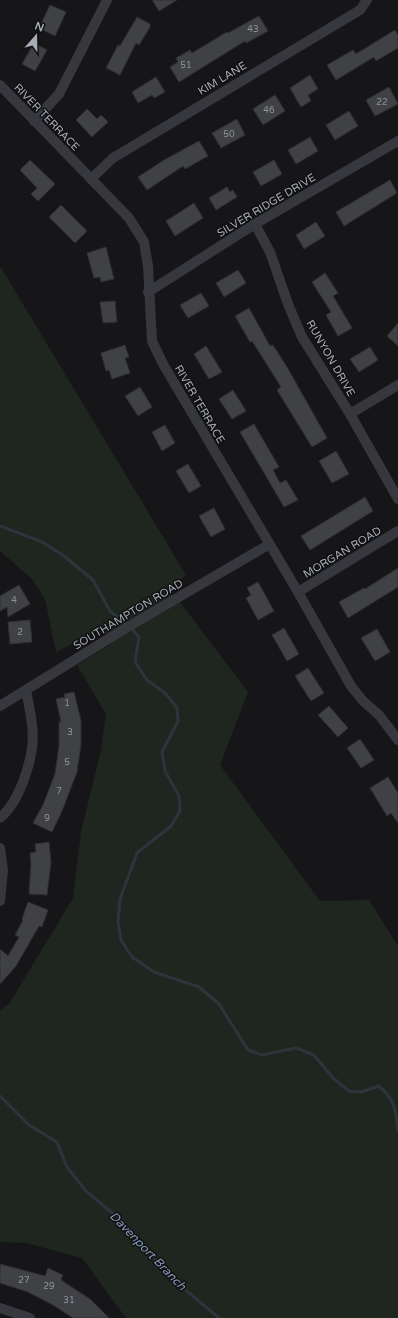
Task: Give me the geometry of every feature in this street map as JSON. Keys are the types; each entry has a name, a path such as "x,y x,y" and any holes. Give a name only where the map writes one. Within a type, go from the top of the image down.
{"street":[{"path":"34,121 59,94 107,0"},
{"name":"KIM LANE","path":"91,179 112,158 360,10 367,0"},
{"name":"RIVER TERRACE","path":"0,85 129,218 144,242 148,266 148,292 152,341 163,364 268,544 298,592 351,686 363,702 379,715 398,740"},
{"name":"SILVER RIDGE DRIVE","path":"148,292 255,224 398,141"},
{"name":"RUNYON DRIVE","path":"255,224 270,252 288,304 302,337 350,414 398,499"},
{"path":"350,414 398,385"},
{"name":"MORGAN ROAD","path":"298,592 398,531"},
{"name":"SOUTHAMPTON ROAD","path":"0,706 126,628 268,544"},
{"path":"0,818 19,793 33,752 32,720 26,691"},
{"path":"0,848 3,870 0,901"},
{"path":"0,1308 30,1318"}],"shaded area":[{"path":"0,266 186,575 167,590 180,602 248,692 220,765 320,901 369,900 398,946 398,1318 126,1318 82,1258 26,1243 0,1242 0,1010 9,1004 73,898 81,832 101,750 106,714 77,665 111,644 103,628 56,652 45,599 32,579 0,551"}],"building":[{"path":"152,0 177,0 159,11"},
{"path":"50,5 66,12 55,36 39,28"},
{"path":"259,16 268,31 246,43 245,41 179,82 170,67 178,62 176,58 190,50 192,53 227,32 228,33"},
{"path":"137,17 150,24 150,27 139,45 136,43 120,75 106,68 118,45 120,46"},
{"path":"395,30 398,35 398,48 376,61 374,57 336,80 327,65 353,50 356,54"},
{"path":"34,43 47,50 35,71 22,64"},
{"path":"310,75 318,89 308,95 311,101 301,107 290,88"},
{"path":"156,77 165,92 154,98 152,95 138,103 132,92"},
{"path":"389,87 398,104 375,116 366,100"},
{"path":"275,95 285,111 263,125 253,109"},
{"path":"87,109 97,119 101,115 108,122 92,137 76,120"},
{"path":"349,111 358,126 335,140 326,125"},
{"path":"237,119 245,135 221,148 212,133"},
{"path":"310,137 318,151 296,164 288,150"},
{"path":"199,141 208,156 185,169 183,166 147,190 138,177 164,160"},
{"path":"30,160 55,184 38,201 31,194 37,188 20,170"},
{"path":"274,160 282,174 261,186 253,172"},
{"path":"390,180 397,193 344,226 336,212"},
{"path":"227,187 230,192 233,190 237,197 216,210 209,198"},
{"path":"194,203 203,218 175,236 166,221"},
{"path":"61,205 87,231 75,243 49,217"},
{"path":"316,222 325,236 304,249 296,235"},
{"path":"106,247 114,279 101,282 100,277 94,278 87,253"},
{"path":"238,270 246,283 224,297 216,283"},
{"path":"325,273 338,293 333,296 352,328 338,336 326,315 331,312 312,282"},
{"path":"201,293 209,306 188,318 180,305"},
{"path":"115,301 117,322 103,323 100,302"},
{"path":"249,308 270,346 273,345 287,367 327,438 312,447 277,390 281,387 252,341 250,342 235,316"},
{"path":"398,323 398,346 387,336"},
{"path":"125,345 129,357 125,358 130,373 112,379 109,370 106,371 101,353"},
{"path":"206,346 222,372 209,379 194,354"},
{"path":"370,347 378,360 359,372 350,359"},
{"path":"140,387 152,407 138,416 125,396"},
{"path":"233,390 246,411 232,419 219,399"},
{"path":"254,424 279,467 273,470 280,483 286,480 298,500 284,507 240,432"},
{"path":"165,425 175,443 162,451 152,432"},
{"path":"336,451 349,474 332,483 319,461"},
{"path":"188,464 201,486 189,493 176,471"},
{"path":"365,497 373,511 310,550 301,536"},
{"path":"214,508 225,529 211,537 199,516"},
{"path":"398,568 398,587 348,618 339,602 364,588 365,589"},
{"path":"258,582 274,611 258,620 246,598 251,595 247,588"},
{"path":"19,585 30,604 8,617 7,607 0,611 0,596"},
{"path":"30,620 32,642 10,644 8,622"},
{"path":"284,628 299,654 287,661 272,635"},
{"path":"377,629 390,652 375,661 361,638"},
{"path":"308,668 324,693 311,701 295,676"},
{"path":"74,692 81,721 81,744 77,772 52,832 33,823 43,805 55,774 59,746 59,722 61,722 56,699 65,697 64,694"},
{"path":"329,706 348,728 338,737 318,715"},
{"path":"360,739 374,760 361,768 347,748"},
{"path":"388,777 398,793 398,823 391,813 387,816 370,788"},
{"path":"49,842 51,862 47,895 29,894 31,864 30,853 36,852 35,844"},
{"path":"28,902 48,910 42,927 39,926 16,966 0,984 0,949 8,956 19,937 15,935 23,920 22,919"},
{"path":"0,1264 45,1276 48,1268 63,1275 61,1280 90,1299 109,1318 73,1318 53,1305 28,1292 0,1283"}],"waterway":[{"path":"0,526 42,542 64,556 93,580 110,611 124,622"},
{"path":"133,630 139,637 135,662 147,680 165,693 177,708 178,721 162,752 165,771 179,796 180,811 171,826 137,853 120,899 118,922 121,940 132,957 154,972 199,987 219,1004 248,1050 262,1055 296,1048 314,1055 333,1078 349,1091 361,1092 379,1086 392,1101 398,1131"},
{"name":"Davenport Branch","path":"0,1096 29,1125 57,1142 67,1167 86,1191 122,1221 148,1252 188,1292 219,1318"}]}
